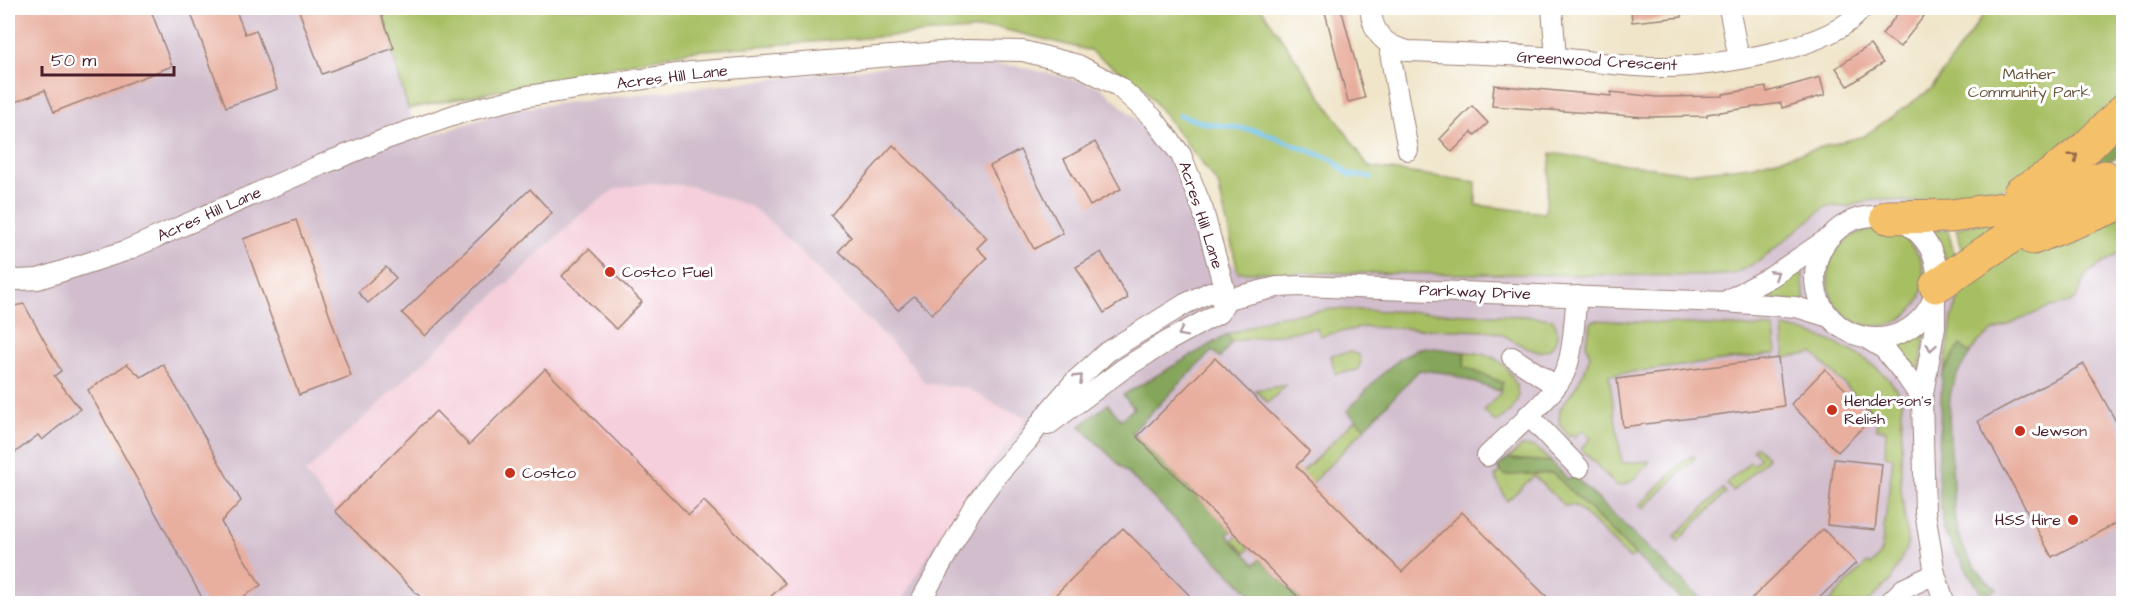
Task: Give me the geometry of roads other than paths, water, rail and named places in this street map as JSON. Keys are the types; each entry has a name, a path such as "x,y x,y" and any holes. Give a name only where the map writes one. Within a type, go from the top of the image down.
{"highway":[{"path":"1990,211 2049,176 2087,147 2124,110"},
{"path":"1887,217 1951,216 2024,206 2117,182"},
{"path":"1935,290 1985,253 2000,251 2117,182"}],"street":[{"path":"1370,8 1380,37 1392,46 1390,53 1408,150"},
{"path":"1552,8 1556,58"},
{"path":"1729,8 1739,59"},
{"name":"Greenwood Crescent","path":"1392,46 1408,51 1556,58 1665,67 1739,59 1793,48 1828,34 1862,8"},
{"name":"Acres Hill Lane","path":"8,278 38,279 125,251 383,140 463,112 528,96 691,72 966,50 1023,51 1078,65 1118,86 1154,118 1181,154 1203,210 1227,299"},
{"path":"1724,302 1771,277 1827,239 1843,225 1860,218 1887,217 1907,225 1923,239 1932,252 1936,267 1935,327 1922,399 1925,512 1935,574 1945,603"},
{"path":"1827,239 1818,255 1814,281 1817,297 1829,317 1844,330 1884,349 1922,399"},
{"name":"Parkway Drive","path":"1227,299 1277,287 1302,286 1724,302 1796,308 1829,317"},
{"path":"1864,338 1882,338 1898,334 1918,322 1928,309 1935,290"},
{"path":"1487,456 1528,416 1565,373 1577,296"},
{"path":"919,603 972,509 996,476 1029,440 1123,369 1167,341 1220,313 1227,299"},
{"path":"1512,357 1556,386"},
{"path":"1528,416 1580,468"},
{"path":"1888,603 1903,589 1935,574"}],"waterway":[{"path":"1179,115 1204,123 1259,131 1333,160 1349,175 1371,177"}],"place":[{"name":"Costco Fuel","path":"610,272"},
{"name":"Henderson's Relish","path":"1832,410"},
{"name":"Jewson","path":"2020,431"},
{"name":"Costco","path":"510,473"},
{"name":"HSS Hire","path":"2073,520"}],"park label":[{"name":"Mather Community Park","path":"2029,83"}]}
